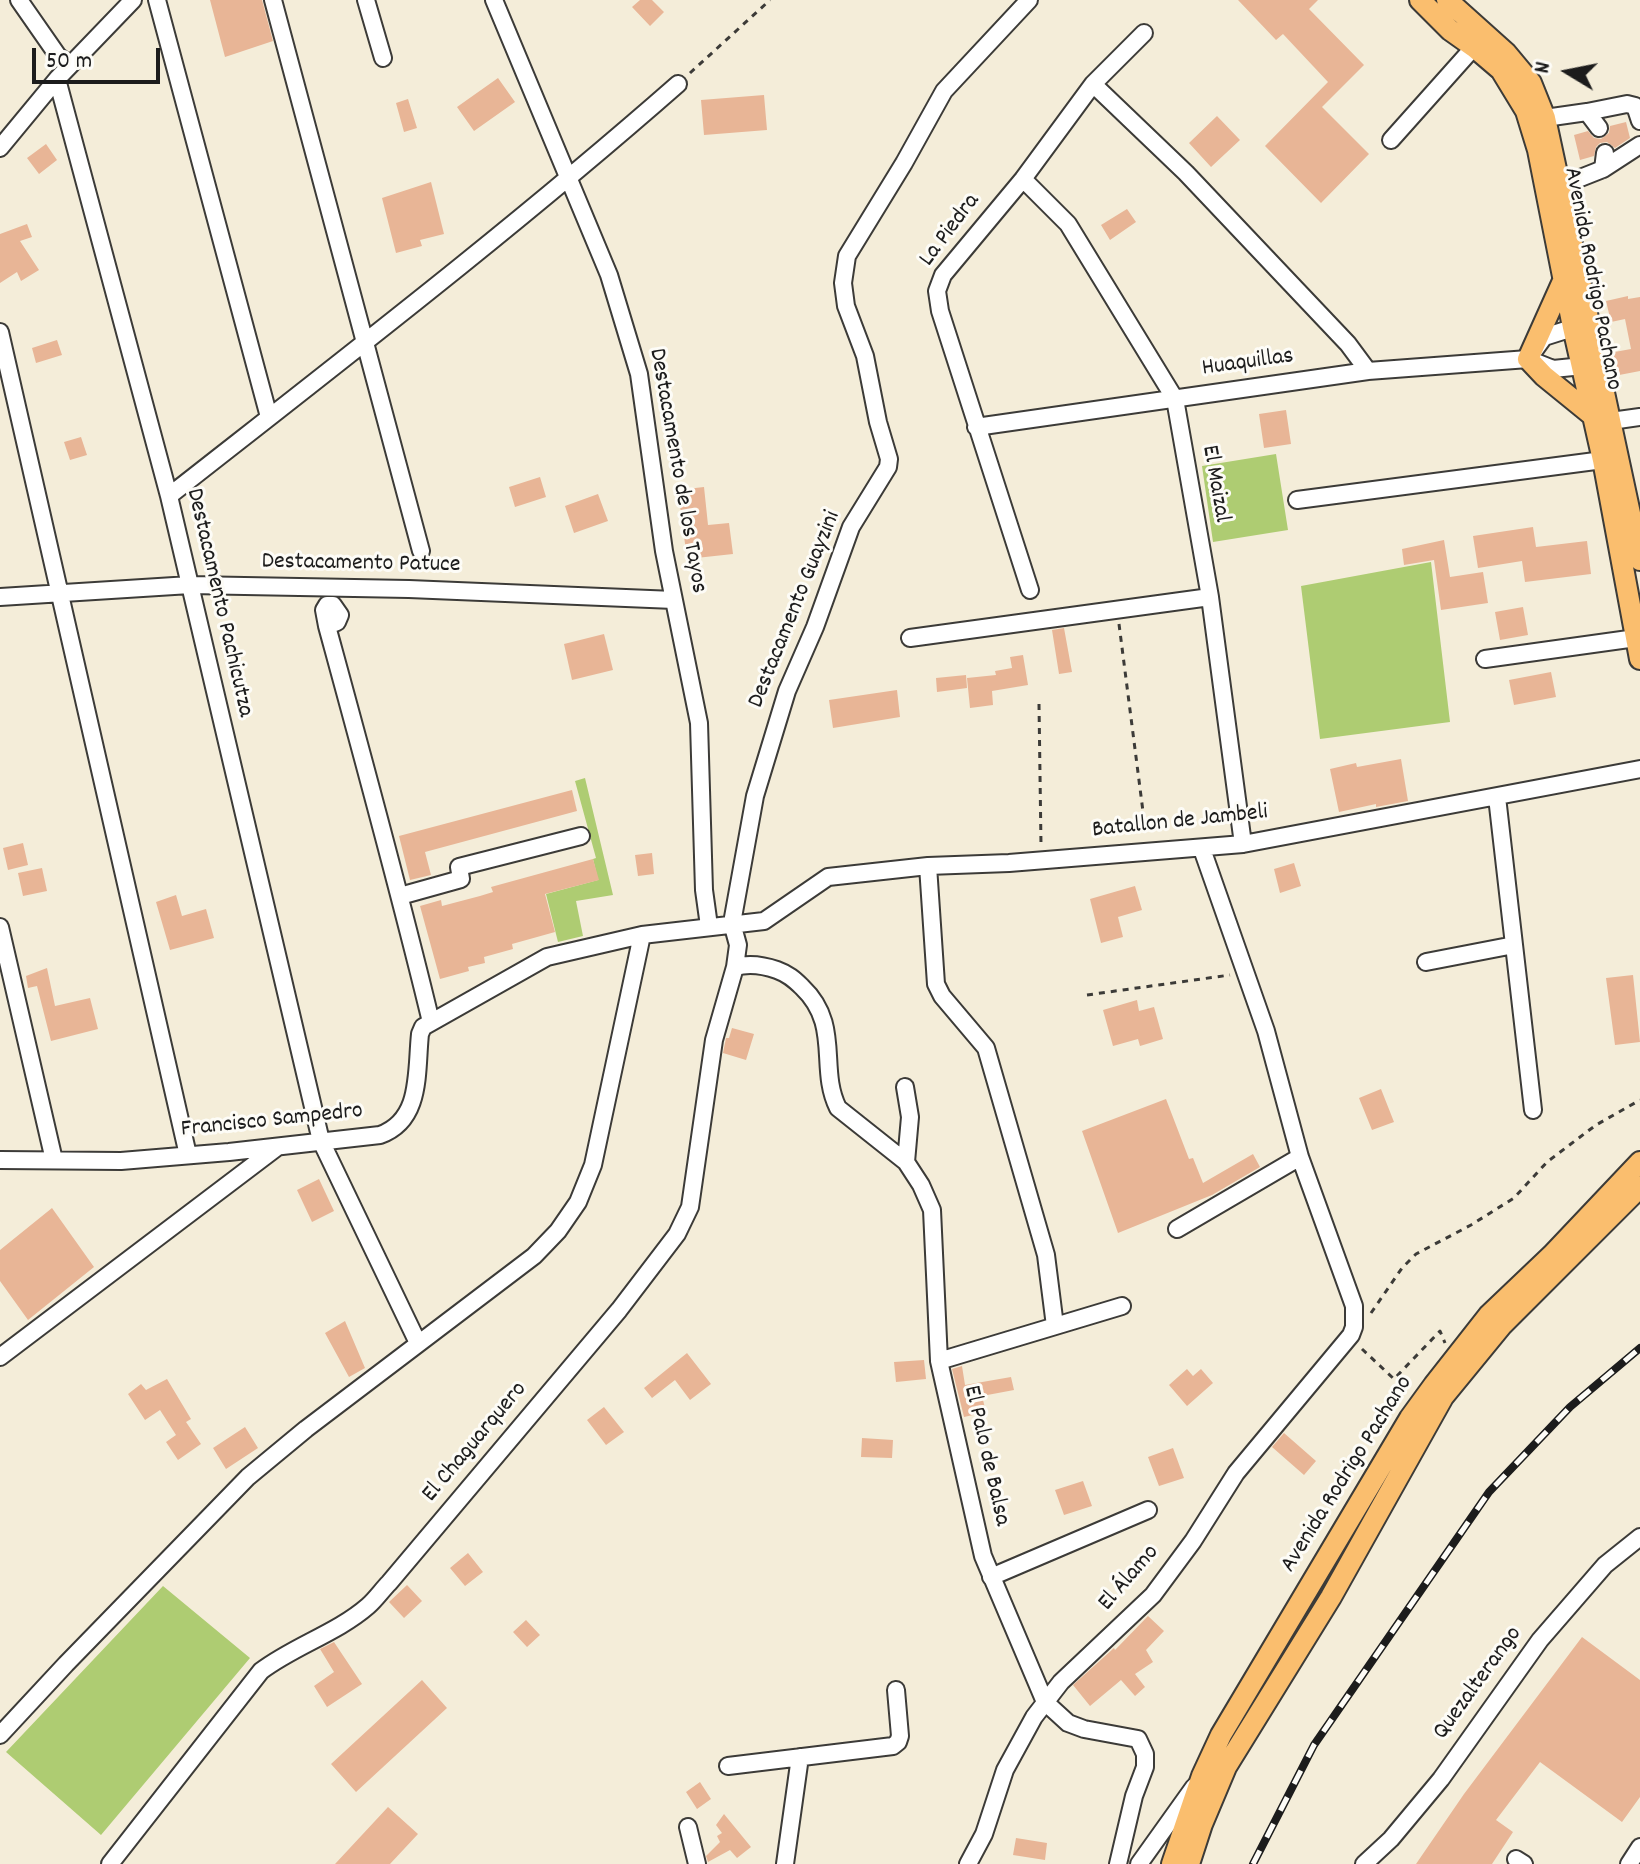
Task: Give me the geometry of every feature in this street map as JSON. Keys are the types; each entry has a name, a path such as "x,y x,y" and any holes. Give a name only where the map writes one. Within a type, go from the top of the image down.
{"main road":[{"name":"Avenida Rodrigo Pachano","path":"1420,0 1450,30 1501,70 1526,111 1538,150 1563,281 1581,325"},
{"name":"Avenida Rodrigo Pachano","path":"1447,0 1506,53 1531,83 1545,118 1560,186 1581,325 1601,418 1637,527 1640,560"},
{"path":"1563,281 1528,359 1544,376 1601,418"},
{"name":"Avenida Rodrigo Pachano","path":"1601,418 1603,460 1638,648"},
{"name":"Avenida Rodrigo Pachano","path":"1172,1864 1202,1776 1221,1735 1410,1418 1489,1315 1638,1174"},
{"name":"Avenida Rodrigo Pachano","path":"1189,1864 1226,1767 1331,1597 1443,1397 1502,1325 1638,1174"}],"street":[{"path":"19,0 58,56 70,65"},
{"path":"0,148 57,79 133,0"},
{"path":"157,0 269,417"},
{"path":"273,0 421,551"},
{"path":"366,0 383,58"},
{"name":"Destacamento de los Tayos","path":"494,0 609,275 639,374 664,551 699,723 704,890 709,926"},
{"name":"Destacamento Guayzini","path":"735,967 738,945 732,923 755,796 787,691 815,627 851,527 888,467 889,459 865,356 846,306 843,283 847,256 944,91 1029,0"},
{"name":"La Piedra","path":"1030,590 976,427 940,311 937,291 943,275 1023,179 1093,84 1144,33"},
{"path":"1391,140 1474,47"},
{"name":"Destacamento Pachicutza","path":"57,79 169,496 321,1141 418,1343"},
{"path":"169,496 570,179 678,84"},
{"path":"1093,84 1229,218 1348,344 1368,371"},
{"path":"1545,118 1627,104 1635,106 1640,121"},
{"path":"1587,112 1599,128"},
{"path":"1560,186 1640,145"},
{"name":"El Maizal","path":"1023,179 1068,224 1175,399 1210,597 1243,844"},
{"path":"1528,359 1544,337 1581,325"},
{"path":"0,332 188,1155"},
{"name":"Huaquillas","path":"976,427 1368,371 1528,359 1553,369 1590,366"},
{"path":"1601,418 1640,417"},
{"path":"1297,500 1603,460"},
{"name":"Destacamento Patuce","path":"0,597 190,585 409,589 674,600"},
{"path":"910,638 1210,597"},
{"path":"327,626 431,1022 547,957 642,935 732,923"},
{"path":"1485,659 1638,648"},
{"name":"Batallon de Jambeli","path":"732,923 764,921 828,877 928,866 1041,861 1243,844 1640,769"},
{"path":"1497,797 1533,1110"},
{"path":"400,896 461,879 459,867 581,836"},
{"path":"1202,849 1266,1031 1300,1157 1354,1306 1351,1335"},
{"path":"928,866 936,984 942,996 986,1048 1046,1255 1055,1326"},
{"path":"0,927 54,1160"},
{"path":"0,1735 248,1477 534,1256 558,1231 578,1202 593,1165 642,935"},
{"path":"1426,962 1514,945"},
{"name":"El Palo de Balsa","path":"735,967 745,964 766,966 789,974 813,997 823,1016 829,1044 833,1098 838,1108 906,1162 932,1210 939,1361 983,1556 991,1577 1045,1702 1068,1723 1138,1739 1143,1745 1145,1767 1134,1796 1118,1864"},
{"name":"El Chaguarquero","path":"110,1864 261,1671 347,1621 368,1606 389,1583 619,1310 677,1234 690,1207 714,1040 735,967"},
{"name":"Francisco Sampedro","path":"0,1160 121,1161 380,1135 396,1128 410,1111 420,1034 423,1027 431,1022"},
{"path":"905,1087 910,1117 906,1162"},
{"path":"0,1357 278,1147"},
{"path":"1177,1229 1300,1157"},
{"path":"939,1361 1122,1306"},
{"name":"El Álamo","path":"968,1864 984,1834 1005,1770 1034,1717 1061,1682 1153,1595 1193,1541 1236,1473 1351,1335"},
{"path":"991,1577 1148,1510"},
{"name":"Quezalterango","path":"1364,1864 1391,1839 1441,1779 1540,1640 1605,1565 1640,1537"},
{"path":"728,1766 893,1746 900,1736 896,1690"},
{"path":"785,1864 800,1757"},
{"path":"1139,1864 1202,1776"},
{"path":"688,1827 697,1864"},
{"path":"1629,1864 1640,1847"}],"path":[{"path":"678,84 770,0"},
{"path":"1117,611 1148,850"},
{"path":"1039,704 1041,861"},
{"path":"1087,995 1245,972"},
{"path":"1453,1360 1440,1331 1394,1379 1351,1335 1416,1254 1514,1198 1547,1162 1596,1125 1640,1100"}],"green space":[{"path":"1276,454 1288,530 1213,542 1202,466"},
{"path":"1431,562 1450,722 1320,739 1301,586"},
{"path":"585,778 613,895 576,901 583,936 558,942 546,894 598,880 593,859 596,858 575,781"},
{"path":"163,1586 250,1658 101,1835 6,1752"}],"building":[{"path":"210,0 262,0 273,41 225,57"},
{"path":"640,0 652,0 664,12 650,26 632,7"},
{"path":"1238,0 1318,0 1309,9 1364,65 1322,107 1369,154 1321,203 1265,146 1328,82 1283,34 1276,40"},
{"path":"498,78 515,102 474,131 457,107"},
{"path":"764,95 767,130 704,135 701,100"},
{"path":"408,99 417,128 404,132 396,103"},
{"path":"1217,116 1240,140 1211,167 1189,143"},
{"path":"1626,122 1630,138 1615,148 1607,142 1600,143 1594,156 1580,160 1574,135 1588,131 1594,138 1601,139 1609,133 1610,126"},
{"path":"46,144 57,160 39,174 27,158"},
{"path":"431,182 444,234 420,240 422,246 396,253 382,198"},
{"path":"1127,209 1136,222 1110,240 1101,225"},
{"path":"27,224 32,237 20,241 39,270 21,281 17,272 0,283 0,234"},
{"path":"1628,296 1628,299 1640,297 1640,371 1614,376 1609,353 1631,349 1625,319 1611,322 1606,301"},
{"path":"57,340 62,355 36,363 32,348"},
{"path":"1286,410 1291,444 1264,448 1259,414"},
{"path":"81,437 87,455 70,460 64,442"},
{"path":"540,477 546,497 515,507 509,487"},
{"path":"704,487 708,525 729,523 733,554 687,559 678,490"},
{"path":"598,494 608,521 574,533 565,506"},
{"path":"1533,527 1536,547 1587,541 1591,574 1525,582 1522,561 1478,568 1473,536"},
{"path":"1444,540 1450,577 1483,572 1488,603 1441,610 1434,560 1404,565 1402,549"},
{"path":"1523,607 1528,635 1500,640 1495,612"},
{"path":"1064,628 1072,672 1059,674 1052,630"},
{"path":"604,634 613,670 572,680 564,644"},
{"path":"1023,655 1028,685 992,691 993,705 970,708 967,678 996,675 995,671 1012,668 1010,657"},
{"path":"1551,672 1556,697 1514,705 1509,680"},
{"path":"966,675 967,688 937,692 936,678"},
{"path":"897,690 900,717 833,728 829,700"},
{"path":"1401,759 1408,801 1339,812 1330,769"},
{"path":"572,790 577,811 425,852 431,875 410,880 399,836"},
{"path":"23,843 28,865 8,870 3,848"},
{"path":"652,853 654,874 638,876 635,855"},
{"path":"593,859 599,880 545,894 555,932 512,944 513,949 484,957 485,963 468,967 469,971 440,979 420,906 441,900 442,906 480,896 493,892 491,887"},
{"path":"1294,863 1301,886 1280,893 1274,869"},
{"path":"42,868 47,891 23,896 18,873"},
{"path":"1135,886 1142,910 1118,917 1123,937 1101,943 1090,899"},
{"path":"176,895 182,916 206,909 214,938 170,950 156,902"},
{"path":"47,968 55,1006 90,998 98,1029 51,1041 37,986 28,988 26,976"},
{"path":"1633,975 1640,1042 1615,1045 1606,978"},
{"path":"1137,1000 1139,1011 1154,1007 1163,1039 1140,1046 1138,1039 1113,1046 1103,1010"},
{"path":"732,1028 754,1034 746,1060 723,1053"},
{"path":"1381,1089 1394,1122 1372,1130 1359,1098"},
{"path":"1166,1099 1189,1159 1193,1158 1203,1183 1253,1154 1260,1167 1212,1195 1118,1233 1082,1131"},
{"path":"319,1179 334,1211 312,1222 297,1190"},
{"path":"52,1208 94,1267 28,1320 0,1281 0,1250"},
{"path":"345,1321 365,1368 349,1377 325,1333"},
{"path":"687,1353 711,1384 690,1400 675,1380 652,1398 644,1388"},
{"path":"924,1360 926,1379 896,1382 894,1362"},
{"path":"962,1366 965,1385 1011,1377 1014,1390 982,1396 986,1412 964,1417 952,1369"},
{"path":"1187,1369 1193,1376 1201,1369 1213,1383 1187,1406 1169,1385"},
{"path":"167,1379 191,1419 186,1422 201,1444 178,1460 166,1442 176,1435 160,1410 145,1420 128,1394 141,1384 146,1390"},
{"path":"604,1407 624,1432 606,1445 587,1420"},
{"path":"245,1427 258,1448 226,1469 213,1448"},
{"path":"1284,1433 1316,1461 1304,1475 1272,1447"},
{"path":"862,1438 893,1440 892,1458 861,1457"},
{"path":"1173,1448 1184,1478 1159,1486 1148,1457"},
{"path":"1083,1481 1092,1506 1064,1515 1055,1490"},
{"path":"468,1553 483,1572 465,1586 450,1568"},
{"path":"407,1585 422,1601 404,1618 389,1602"},
{"path":"1148,1616 1164,1631 1146,1650 1153,1662 1135,1674 1145,1687 1135,1696 1121,1680 1090,1706 1073,1685 1115,1650"},
{"path":"526,1620 540,1635 527,1647 513,1632"},
{"path":"1582,1637 1640,1680 1640,1797 1622,1822 1540,1762 1496,1820 1513,1832 1492,1864 1416,1864 1464,1794"},
{"path":"334,1642 362,1684 327,1707 314,1686 334,1672 320,1649"},
{"path":"422,1680 447,1708 356,1792 331,1764"},
{"path":"700,1782 711,1799 697,1809 686,1792"},
{"path":"388,1807 418,1834 390,1864 335,1864"},
{"path":"724,1814 751,1847 737,1858 730,1850 708,1862 706,1856 720,1842 717,1836 722,1833 716,1825"},
{"path":"1016,1838 1047,1843 1045,1860 1013,1855"}],"railway":[{"path":"1253,1864 1314,1745 1489,1492 1570,1407 1640,1348"}]}
